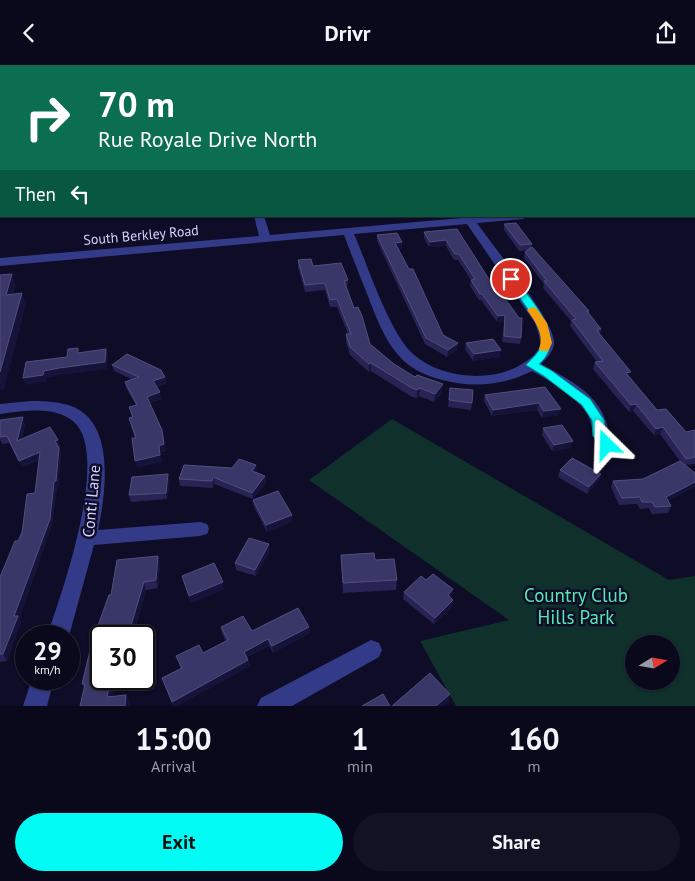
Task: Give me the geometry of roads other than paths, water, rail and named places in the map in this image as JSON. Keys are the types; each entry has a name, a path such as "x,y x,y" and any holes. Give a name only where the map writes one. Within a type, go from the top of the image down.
{"street":[{"path":"259,217 265,239"},
{"name":"South Berkley Road","path":"0,262 512,217"},
{"path":"348,232 389,333 397,348 409,359 436,373 464,379 490,379 519,372 532,365 541,357 547,343 542,323 470,221"},
{"path":"532,365 548,373 586,402 598,420 600,436 607,445 618,449"},
{"name":"Conti Lane","path":"0,409 29,405 59,408 82,419 93,440 96,473 88,538 77,581 62,625"},
{"path":"88,538 200,529"},
{"path":"269,706 371,650"},
{"path":"35,706 40,690"}],"park label":[{"name":"Country Club Hills Park","path":"576,606"}]}
